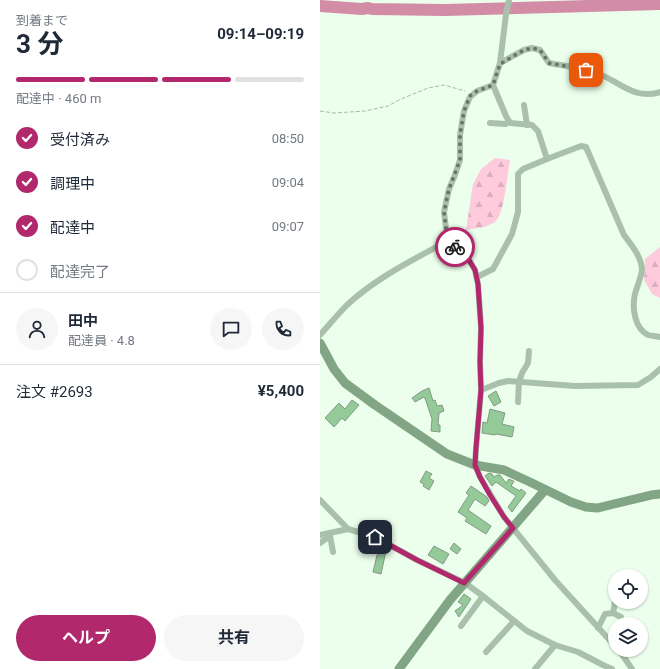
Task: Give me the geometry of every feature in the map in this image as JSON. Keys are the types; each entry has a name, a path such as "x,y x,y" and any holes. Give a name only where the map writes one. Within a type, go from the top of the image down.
{"street":[{"path":"509,0 500,64 493,85 510,123 532,125 538,131 547,159"},
{"path":"500,64 524,50 532,48 540,50 549,63 596,73 632,92 645,94 660,92"},
{"path":"493,85 477,91 470,96 464,111 460,135 460,160 449,189 444,212 449,240 455,248 469,260 477,277 481,328 481,390 475,465 490,495 504,517 555,580 598,628 608,637"},
{"path":"524,105 527,125"},
{"path":"490,123 506,124 509,121"},
{"path":"477,277 493,269 512,234 518,212 518,174 523,169 581,146 586,148 624,235 632,245 641,264 642,272 634,295 634,313 641,331 649,335 660,337"},
{"path":"320,335 347,305 361,294 384,278 449,240"},
{"path":"320,343 334,369 345,384 447,454 475,465 504,470 571,502 586,507 597,508 660,494"},
{"path":"518,402 519,382 528,362 529,352"},
{"path":"481,390 508,381 575,386 638,385 660,369"},
{"path":"399,669 450,600 545,490"},
{"path":"320,500 348,529 375,537 464,583 527,631 555,645 578,652 602,667 612,669"},
{"path":"320,536 348,529"},
{"path":"320,543 330,534"},
{"path":"330,534 333,552"},
{"path":"461,626 483,596"},
{"path":"613,613 614,609"},
{"path":"598,628 605,614 613,613 620,617"},
{"path":"486,652 514,621"},
{"path":"535,669 555,645"},
{"path":"624,657 632,669"}],"path":[{"path":"320,111 334,113 365,111 388,106 428,88 444,85 473,94"}],"green space":[{"path":"495,158 510,160 507,183 499,217 496,221 489,225 466,230 473,184 481,169"},
{"path":"660,247 660,298 652,294 644,280 645,259"}],"building":[{"path":"429,388 433,401 435,400 437,406 442,405 444,411 439,413 438,425 440,425 440,432 431,431 432,419 425,398 424,397 415,402 412,398"},
{"path":"496,391 501,402 494,406 488,396"},
{"path":"352,400 359,405 345,421 342,418 334,427 325,418 339,403 345,409"},
{"path":"490,409 505,413 502,424 514,427 512,437 482,433 483,422 487,423"},
{"path":"426,471 432,474 429,478 434,481 429,490 420,482"},
{"path":"489,473 494,477 500,475 506,483 509,479 514,481 511,486 520,491 521,489 526,493 512,512 508,507 516,496 496,482 492,486 485,476"},
{"path":"471,486 487,497 489,501 485,506 475,499 468,510 491,526 486,534 465,521 467,518 458,512 469,495 466,493"},
{"path":"454,543 461,549 457,554 450,549"},
{"path":"434,546 449,554 443,564 428,555"},
{"path":"380,548 386,551 381,574 373,572"},
{"path":"464,594 471,599 459,617 455,611 463,605 458,602"}],"waterway":[{"path":"320,6 362,9 445,10 660,4"}],"way so far":[{"path":"455,247 449,240 444,212 449,189 460,160 460,135 464,111 470,96 477,91 493,85 500,64 524,50 532,48 540,50 549,63 586,70"}],"route":[{"path":"375,537 464,583 513,528 490,495 475,465 481,390 481,328 478,284 475,270 469,260 455,247"}]}
